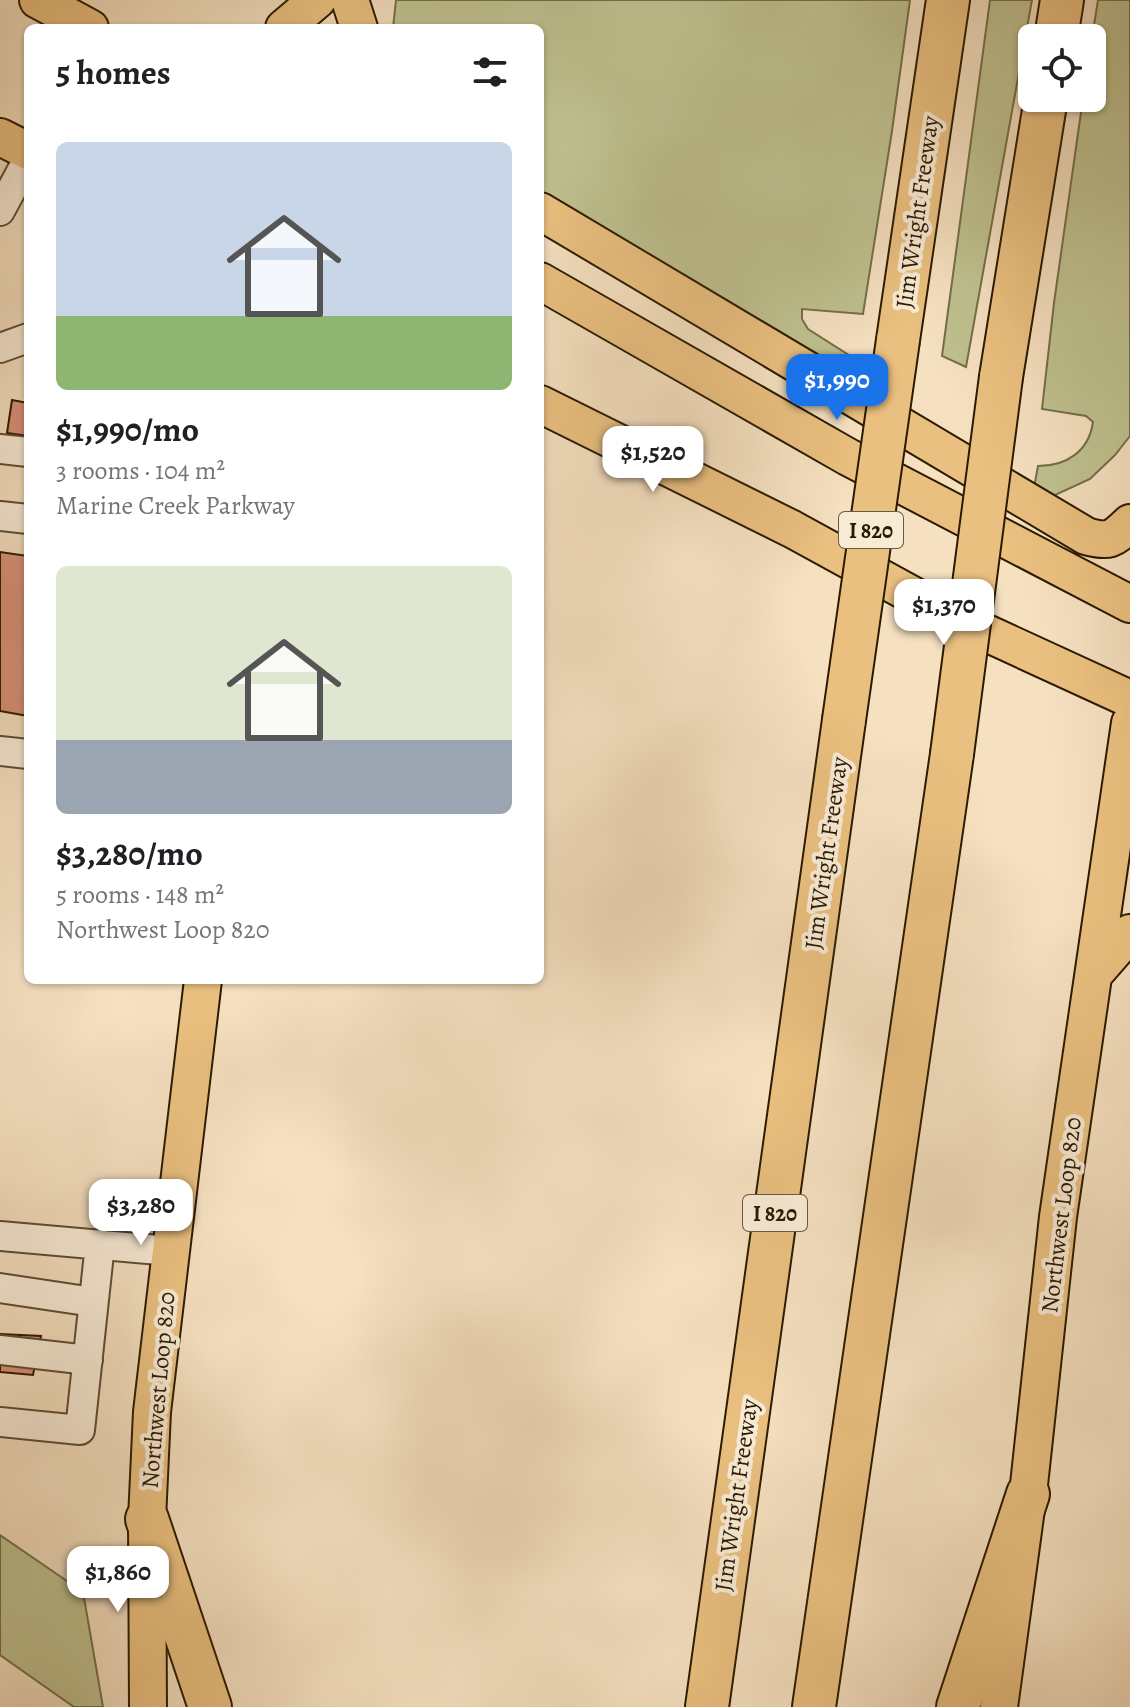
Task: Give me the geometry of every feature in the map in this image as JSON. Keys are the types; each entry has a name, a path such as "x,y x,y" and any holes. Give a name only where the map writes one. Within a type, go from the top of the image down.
{"highway":[{"name":"Jim Wright Freeway","path":"707,1707 948,0"},
{"path":"1058,24 1062,0"},
{"path":"814,1707 952,754 1001,377 1044,112"},
{"path":"958,1707 1028,1494"},
{"path":"147,1519 210,1707"}],"main road":[{"path":"38,0 83,24"},
{"path":"289,24 317,0"},
{"path":"336,24 339,0"},
{"path":"350,0 358,24"},
{"path":"0,137 24,149"},
{"path":"544,213 1086,536 1102,540 1115,537 1130,523"},
{"path":"544,283 848,457 1130,604"},
{"path":"544,406 792,529 958,620 1130,699"},
{"name":"Northwest Loop 820","path":"999,1707 1028,1494 1058,1217 1130,723"},
{"path":"1094,974 1130,933"},
{"name":"Northwest Loop 820","path":"148,1707 147,1519 152,1412 203,984"}],"lane":[{"path":"0,211 24,166"},
{"path":"0,348 24,339"},
{"path":"0,449 24,452"},
{"path":"0,516 24,519"},
{"path":"0,751 24,754"},
{"path":"0,1236 170,1251"},
{"path":"0,1422 80,1430 100,1244"},
{"path":"0,1288 93,1302"},
{"path":"0,1350 88,1360"}],"green space":[{"path":"396,0 910,0 863,314 802,309 802,319 808,329 855,359 846,380 544,204 544,24 393,24"},
{"path":"990,0 1032,0 1028,24 1018,24 1018,78 966,367 942,356"},
{"path":"1098,0 1130,0 1130,436 1090,479 1053,496 1033,493 1038,466 1058,463 1075,455 1087,441 1093,422 1086,416 1042,409 1081,112 1106,112 1106,24 1094,24"},
{"path":"0,1535 83,1592 103,1707 74,1707 0,1655"}],"building":[{"path":"12,400 24,402 24,435 7,433"},
{"path":"0,552 24,555 24,715 0,711"},
{"path":"0,1334 41,1336 33,1375 0,1372"}]}
